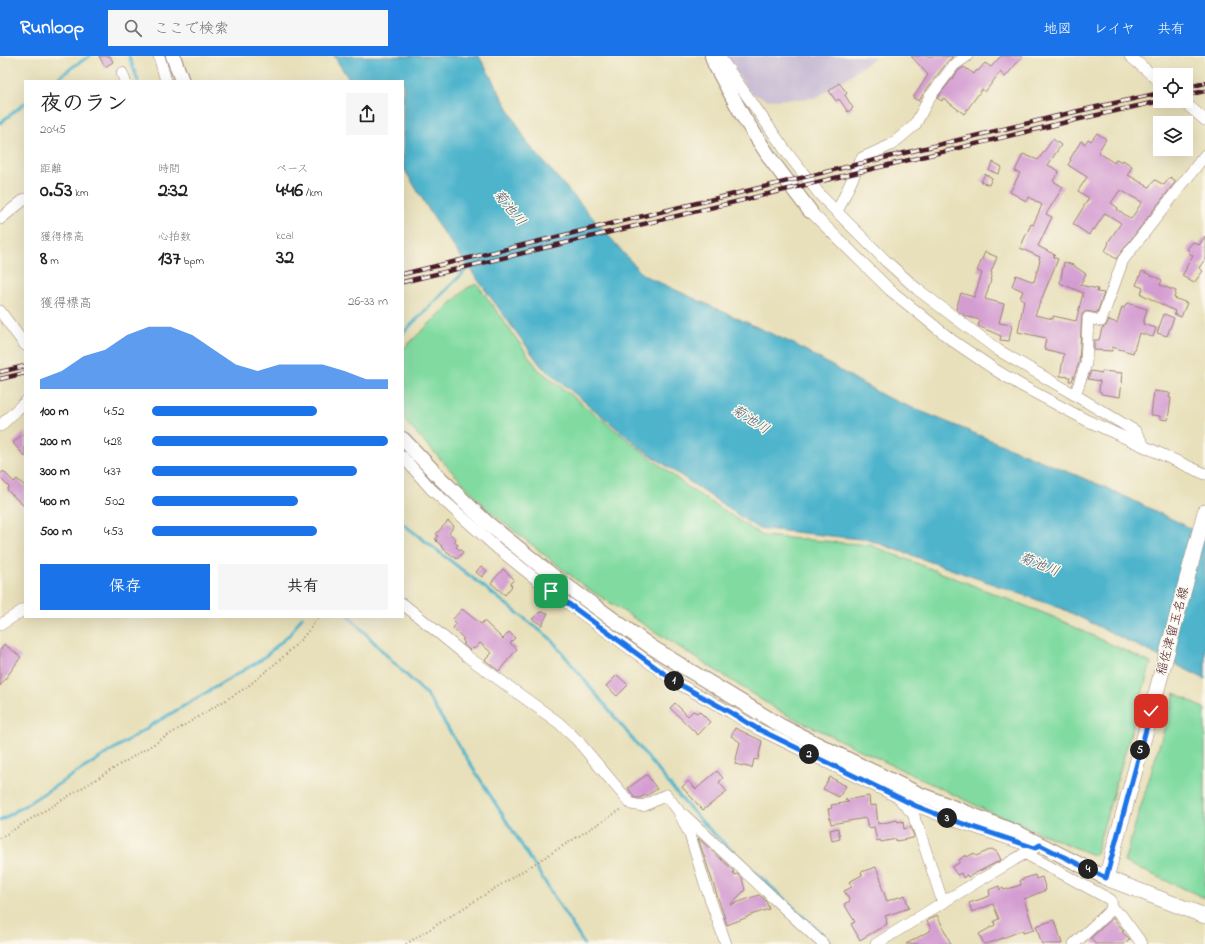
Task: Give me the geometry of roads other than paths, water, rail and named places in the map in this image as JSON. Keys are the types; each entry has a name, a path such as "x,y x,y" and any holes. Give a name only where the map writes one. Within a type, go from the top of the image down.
{"main road":[{"name":"稲佐津留玉名線","path":"1106,878 1205,512"},
{"path":"1106,878 1205,916"}],"street":[{"path":"159,56 166,80"},
{"path":"173,56 182,80"},
{"path":"712,56 715,65 744,118 772,161 810,211 890,290 953,341 1024,387 1086,420 1205,474"},
{"path":"719,56 788,154 821,196 887,262 917,289 998,350 1135,431 1145,447"},
{"path":"837,212 862,158 892,145 915,125 934,92 954,65 967,56"},
{"path":"1130,56 1153,76"},
{"path":"1190,108 1205,120"},
{"path":"1076,395 1086,364 1088,318 1101,321 1124,260 1205,155"},
{"path":"0,219 24,200"},
{"path":"0,311 24,344"},
{"path":"0,426 23,409"},
{"path":"404,440 441,479 486,522 553,576 650,646 781,726 920,794 1018,833 1033,849 1111,900 1112,909 1121,916 1142,944"},
{"path":"404,458 431,489 497,548 564,601 677,683 756,728 897,797 949,819 1033,849 1106,878"},
{"path":"404,605 468,657 559,723 577,740 631,804 643,806 666,795 678,810 823,944"},
{"path":"0,625 24,610"},
{"path":"897,797 914,816 943,903"},
{"path":"678,810 690,835 726,944"},
{"path":"876,944 1033,849"},
{"path":"1074,944 1112,909"}],"water":[{"name":"菊池川","path":"334,56 479,56 528,144 643,275 796,345 886,397 1105,487 1205,535 1205,679 1063,609 869,540 757,528 642,449 541,366 440,228 404,169 404,80 349,80"}],"waterway":[{"path":"55,80 90,56"},
{"path":"129,56 138,80"},
{"path":"0,123 24,104"},
{"path":"404,332 471,265"},
{"path":"404,525 551,639 684,802 710,830 833,944"},
{"path":"0,821 155,723 261,660 290,634 301,618"},
{"path":"351,618 427,695 584,944"}],"railway":[{"path":"1193,86 1205,83"},
{"path":"1193,94 1205,91"},
{"path":"404,274 1074,112 1153,95"},
{"path":"404,282 1153,103"},
{"path":"0,372 24,366"},
{"path":"0,379 24,373"}]}
